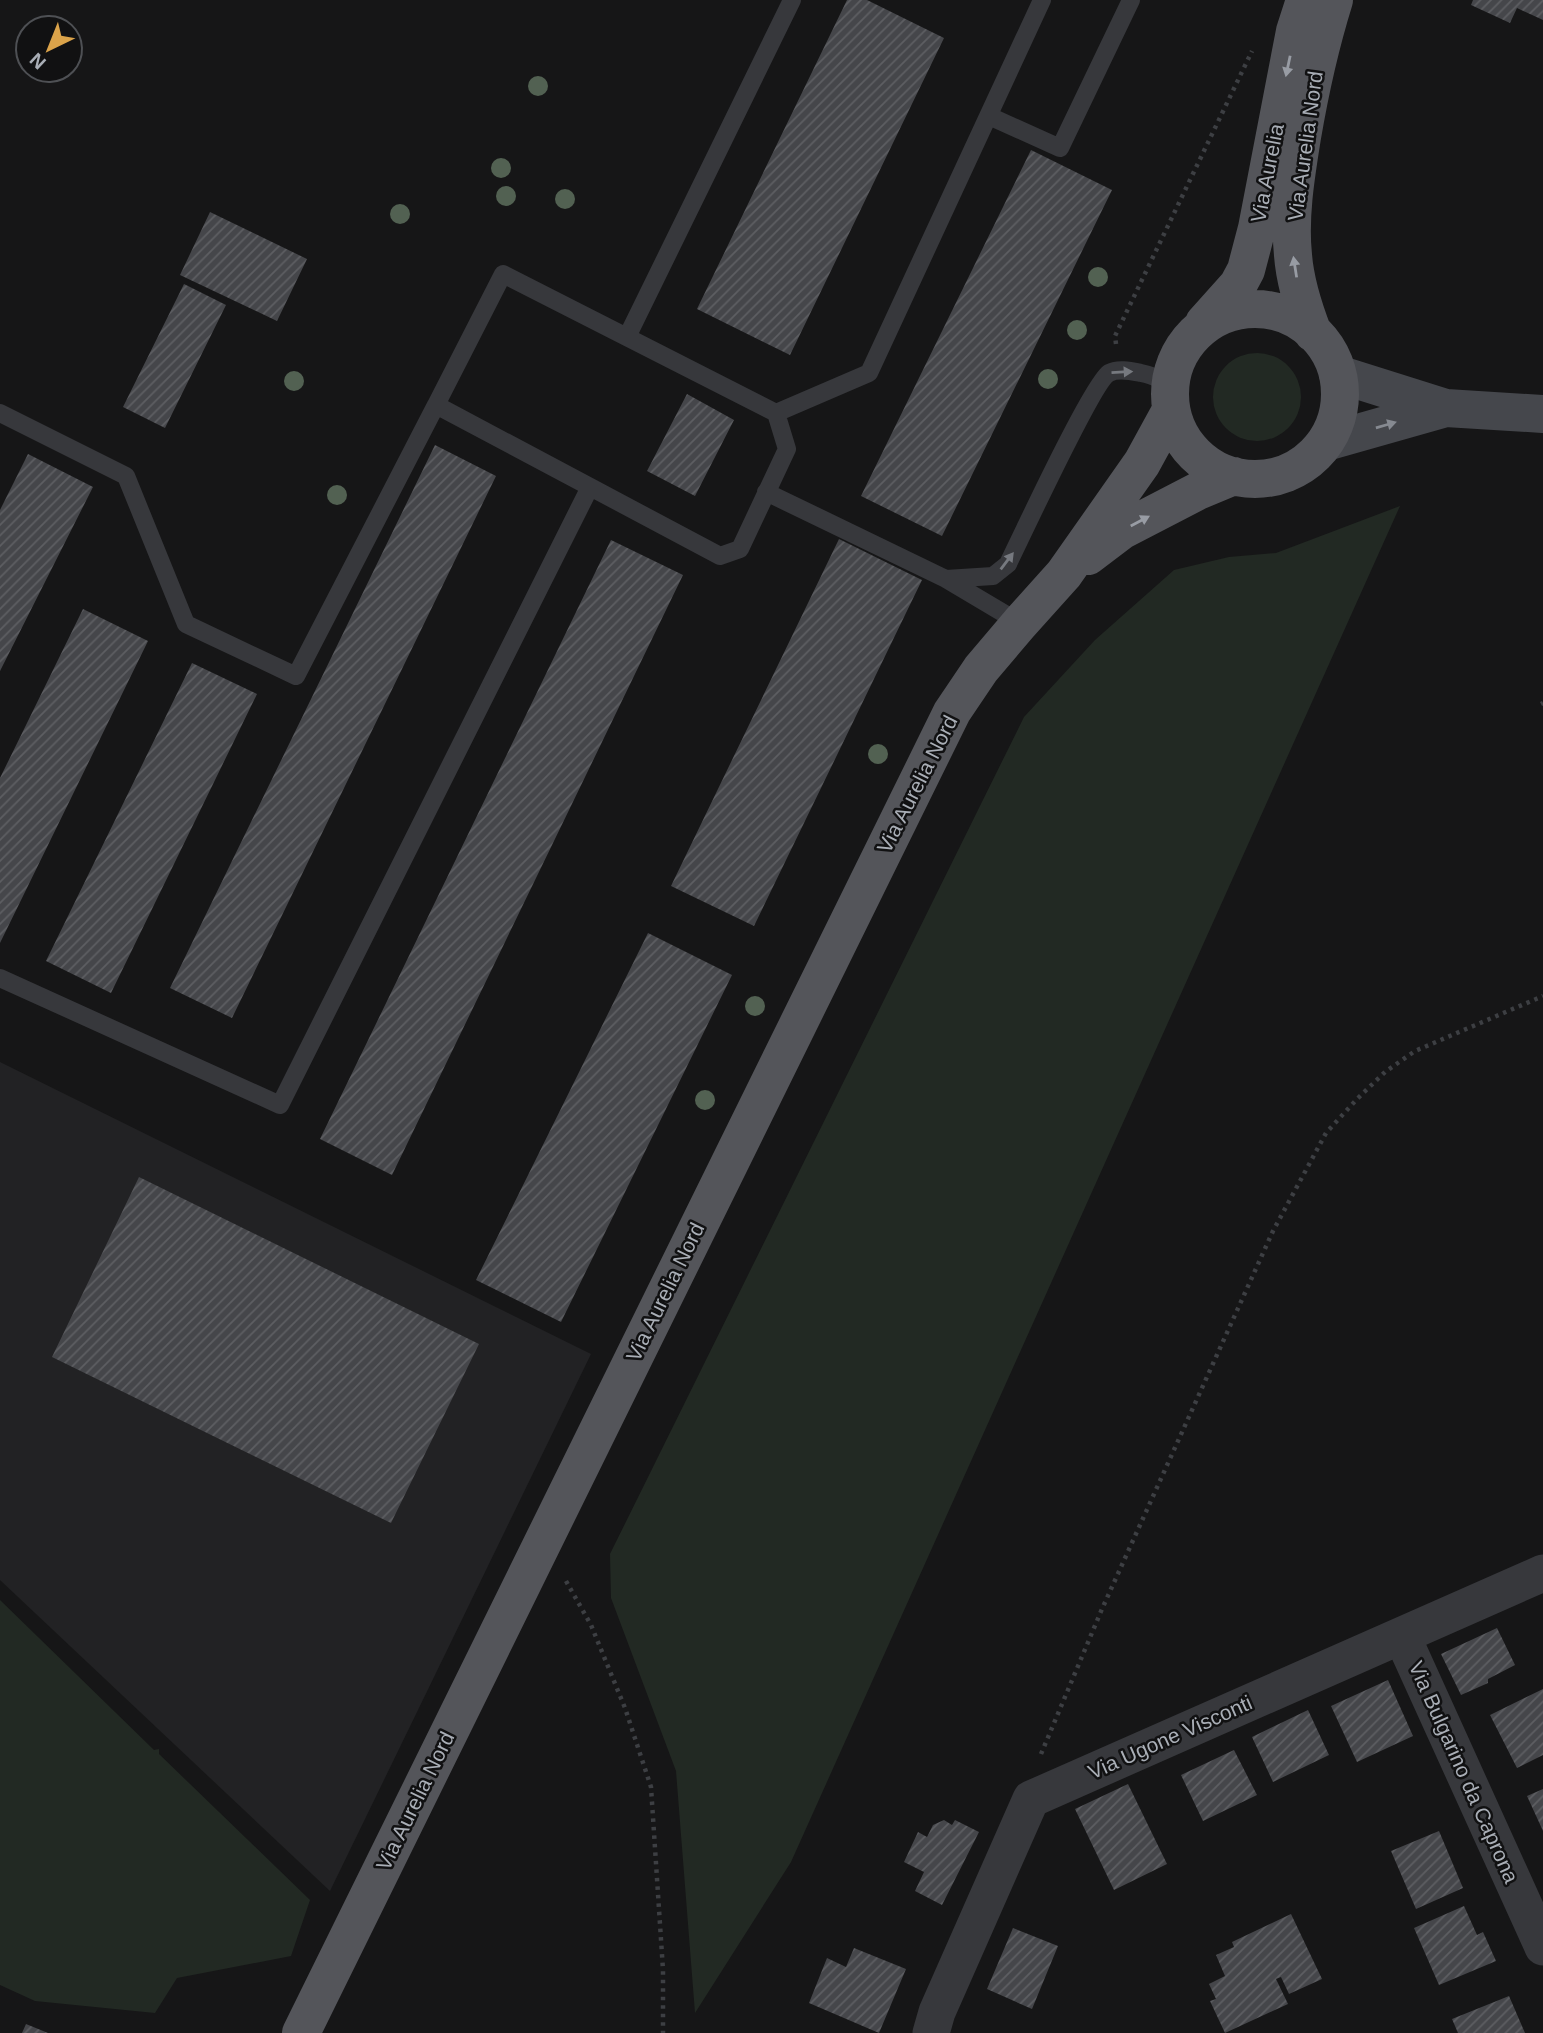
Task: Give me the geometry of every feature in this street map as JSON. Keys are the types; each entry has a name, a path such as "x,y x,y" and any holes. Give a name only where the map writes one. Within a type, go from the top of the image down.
{"main road":[{"name":"Via Aurelia","path":"1197,331 1238,285 1246,270 1257,228 1295,31 1305,0"},
{"name":"Via Aurelia Nord","path":"1314,332 1298,288 1293,254 1294,209 1306,114 1334,0"},
{"path":"1250,308 1269,310 1289,317 1314,332 1331,355 1338,374 1340,394 1337,419 1326,442 1315,455 1286,473 1252,479 1234,476 1206,463 1193,452 1176,425 1171,402 1176,361 1197,331 1213,319 1250,308"},
{"path":"1338,374 1446,408 1543,414"},
{"name":"Via Aurelia Nord","path":"302,2033 953,712 981,669 1064,574 1142,463 1171,402"},
{"path":"1326,442 1446,408"},
{"name":"Via Aurelia Nord","path":"1064,574 1121,531 1198,491 1234,476"}],"street":[{"name":"Via Ugone Visconti","path":"1031,1799 1543,1573"},
{"name":"Via Bulgarino da Caprona","path":"1402,1636 1543,1947"},
{"path":"931,2033 936,2012 1031,1799"}],"lane":[{"path":"627,337 792,0"},
{"path":"776,413 869,373 1042,0"},
{"path":"989,116 1060,148 1132,0"},
{"path":"0,413 126,476 186,624 296,676 503,274 776,413 787,449 740,549 720,556 436,405"},
{"path":"946,579 993,576 1008,564 1101,380 1109,373 1119,370 1162,380 1171,402"},
{"path":"0,978 280,1105 590,487"},
{"path":"766,492 946,579 1020,623"}],"path":[{"path":"1119,370 1115,336 1258,39"},
{"path":"1031,1799 1035,1765 1102,1609 1273,1231 1326,1133 1385,1072 1415,1051 1543,996"},
{"path":"544,1540 591,1625 625,1708 651,1787 663,1970 663,2033"}],"shaded area":[{"path":"1257,353 1274,357 1288,366 1297,380 1301,397 1297,414 1288,428 1274,437 1257,441 1240,437 1226,428 1217,414 1213,397 1217,380 1226,366 1240,357"},
{"path":"1400,506 791,1862 695,2013 676,1771 611,1598 610,1554 1024,717 1095,640 1174,570 1229,557 1276,553"},
{"path":"0,1062 591,1354 330,1891 0,1580"},
{"path":"0,1600 154,1750 159,1749 159,1754 310,1900 291,1956 177,1978 155,2013 35,2001 0,1985"}],"building":[{"path":"847,0 867,0 944,38 790,355 697,309"},
{"path":"1473,0 1543,0 1543,20 1517,8 1510,23 1471,5"},
{"path":"1031,150 1112,190 942,536 861,496"},
{"path":"210,212 307,259 277,321 180,275"},
{"path":"184,284 226,305 165,428 123,407"},
{"path":"687,394 734,420 695,496 647,471"},
{"path":"435,445 496,476 232,1018 170,988"},
{"path":"28,454 93,487 0,671 0,510"},
{"path":"839,539 922,580 754,926 671,886"},
{"path":"611,540 683,575 392,1175 320,1139"},
{"path":"83,609 148,641 0,943 0,778"},
{"path":"192,663 257,694 111,993 46,961"},
{"path":"648,933 732,975 561,1322 476,1280"},
{"path":"139,1177 479,1344 391,1523 52,1357"},
{"path":"1497,1628 1515,1665 1488,1679 1488,1683 1461,1695 1441,1654"},
{"path":"1388,1680 1413,1736 1357,1762 1331,1706"},
{"path":"1543,1689 1543,1755 1517,1768 1490,1715"},
{"path":"1308,1710 1329,1755 1273,1782 1252,1737"},
{"path":"1234,1750 1257,1795 1203,1821 1181,1775"},
{"path":"1128,1784 1167,1864 1114,1890 1075,1809"},
{"path":"1543,1789 1543,1831 1527,1796"},
{"path":"944,1820 952,1825 955,1820 979,1832 942,1905 915,1891 924,1872 904,1862 918,1832 927,1837 933,1825"},
{"path":"1439,1831 1463,1888 1416,1909 1391,1851"},
{"path":"1464,1906 1477,1935 1483,1932 1496,1961 1439,1985 1414,1928"},
{"path":"1291,1914 1322,1979 1289,1994 1281,1977 1276,1979 1288,2004 1225,2033 1210,2001 1216,1999 1209,1984 1225,1976 1216,1955 1234,1947 1232,1942"},
{"path":"1013,1928 1058,1946 1032,2009 987,1989"},
{"path":"854,1948 906,1969 879,2033 809,2003 827,1958 846,1967"},
{"path":"1509,1996 1525,2033 1458,2033 1452,2019"},
{"path":"26,2024 48,2033 22,2033"}]}
